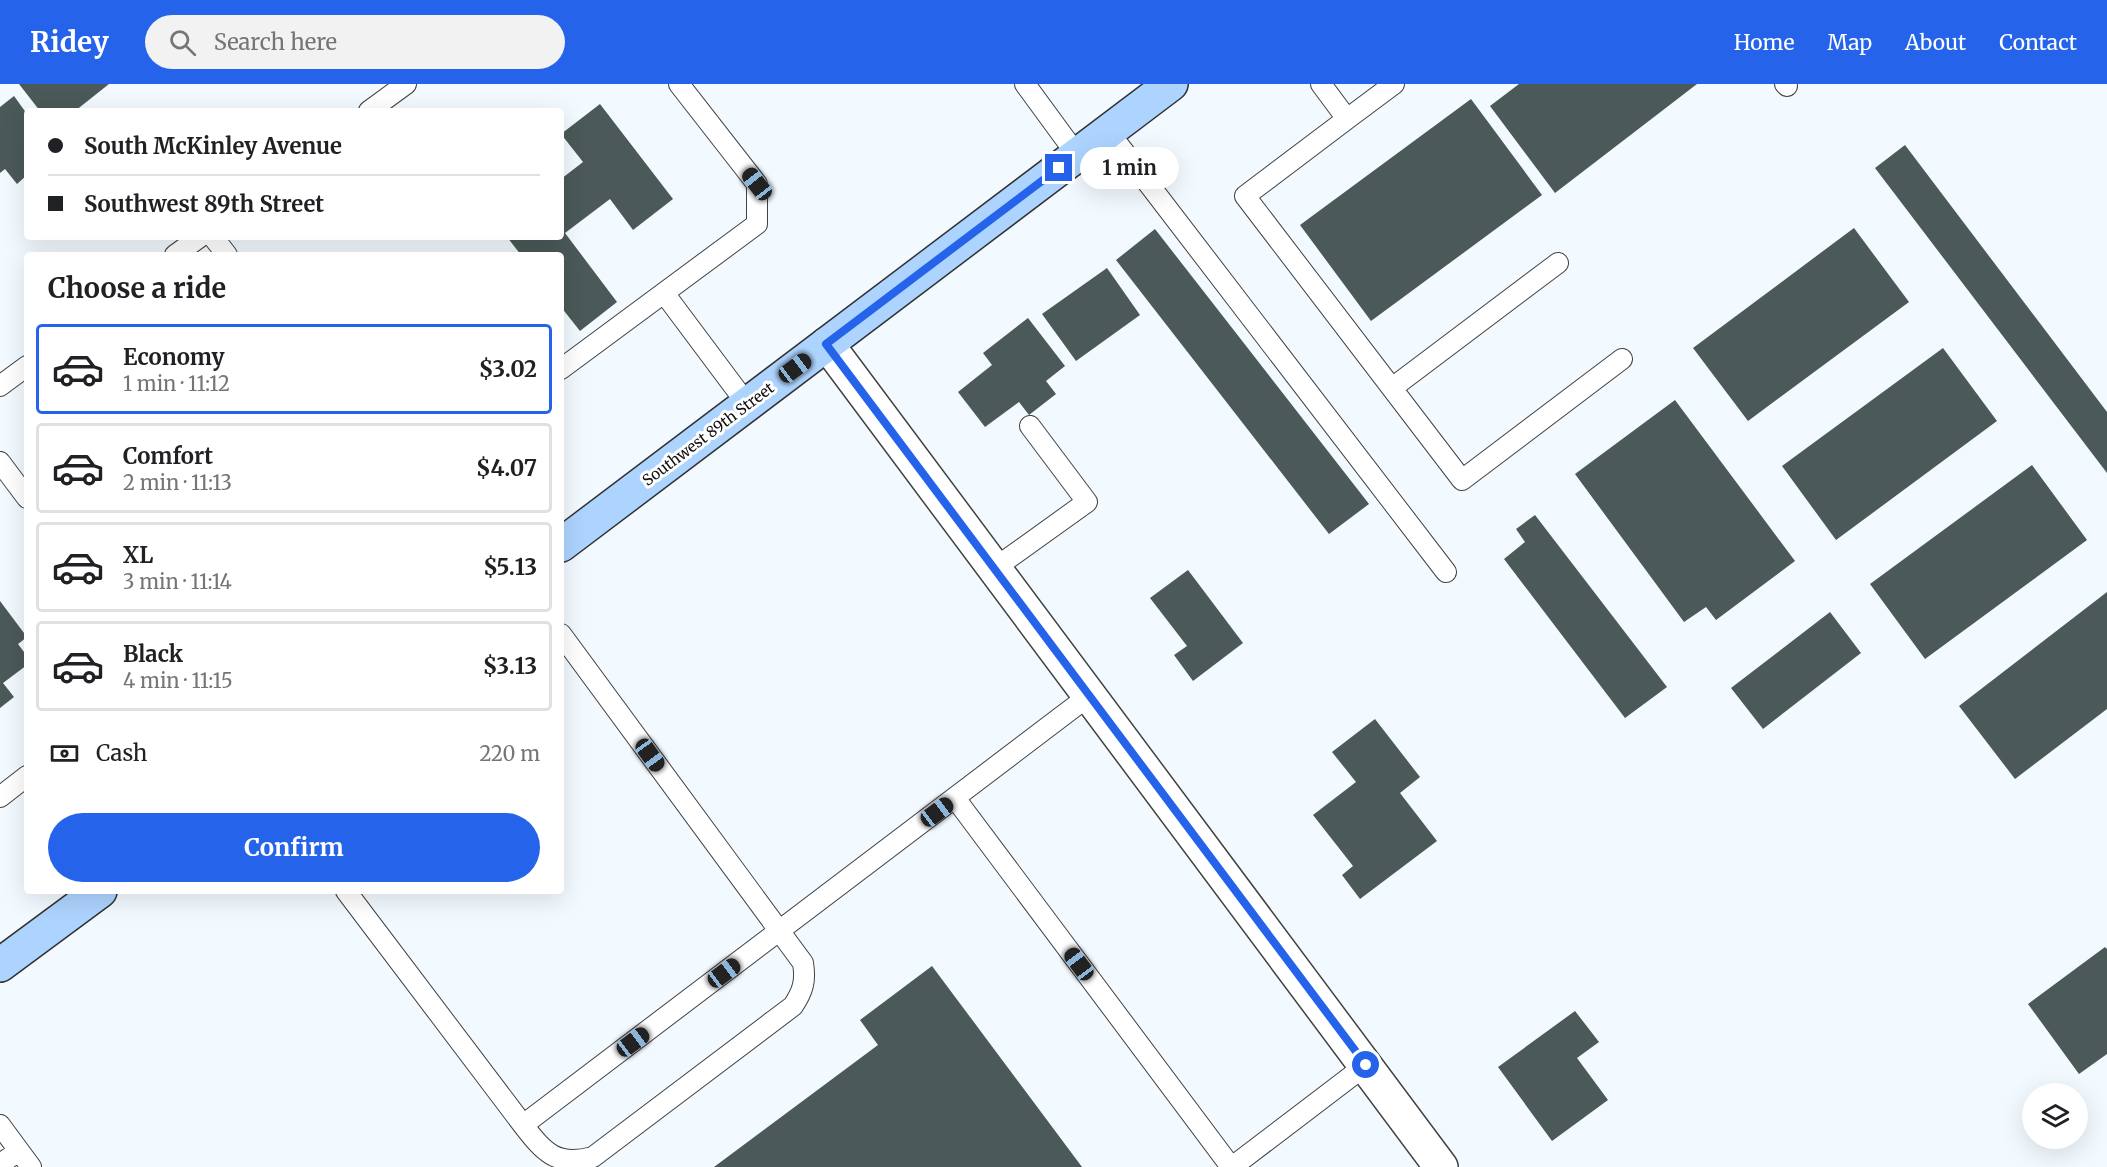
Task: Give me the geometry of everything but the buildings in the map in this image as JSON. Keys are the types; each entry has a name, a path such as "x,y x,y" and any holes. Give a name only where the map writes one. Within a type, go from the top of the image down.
{"main road":[{"name":"Southwest 89th Street","path":"564,542 1171,84"},
{"path":"0,966 96,894"}],"street":[{"path":"826,344 1441,1167"}],"lane":[{"path":"373,108 406,84"},
{"path":"564,367 757,224 757,184 679,84"},
{"path":"1025,84 1077,155"},
{"path":"1321,84 1347,119"},
{"path":"1394,84 1245,196 1462,480 1622,359"},
{"path":"1108,131 1446,572"},
{"path":"180,252 196,240"},
{"path":"215,240 225,252"},
{"path":"1392,388 1558,263"},
{"path":"664,293 747,404"},
{"path":"0,386 24,368"},
{"path":"995,568 1087,502 1030,426"},
{"path":"0,462 24,494"},
{"path":"348,894 544,1152 559,1163 582,1162 593,1157 793,1006 804,987 803,963 564,638"},
{"path":"523,1125 1090,695"},
{"path":"0,797 24,778"},
{"path":"955,798 1231,1167 1366,1065"},
{"path":"0,1125 31,1167"},
{"path":"0,1164 19,1151"}],"route":[{"path":"1059,168 826,344 1366,1065"}]}
